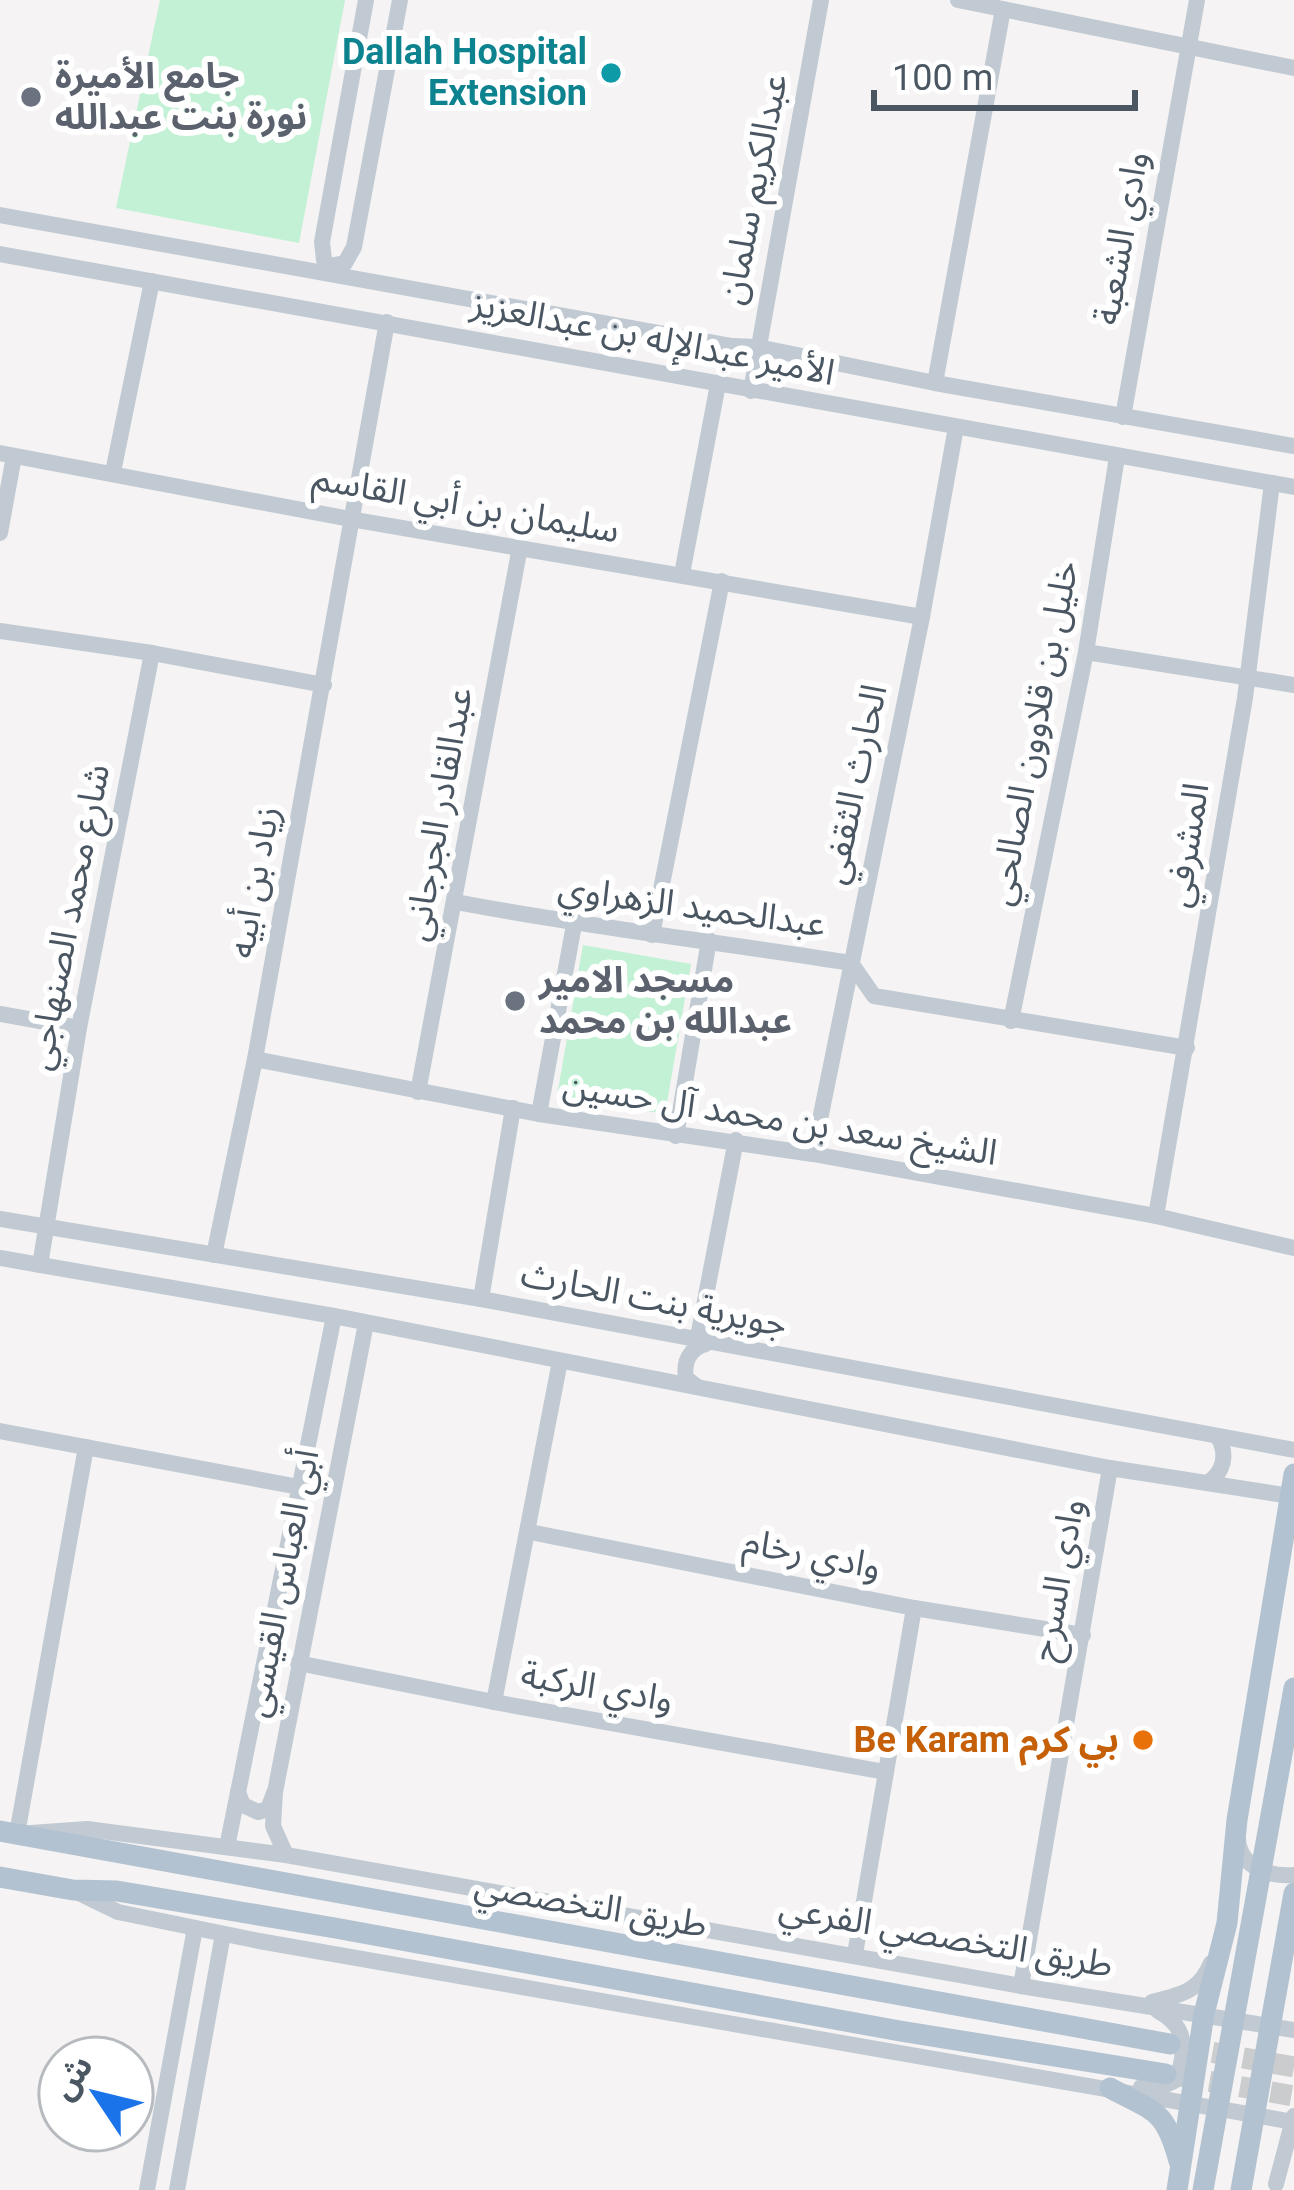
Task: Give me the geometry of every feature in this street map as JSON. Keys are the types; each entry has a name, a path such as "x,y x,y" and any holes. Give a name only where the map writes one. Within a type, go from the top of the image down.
{"main road":[{"path":"1179,2179 1204,2014 1227,1923 1237,1820 1292,1485"},
{"path":"1204,2190 1294,1688"},
{"name":"طريق التخصصي","path":"9,1833 1170,2044"},
{"name":"طريق التخصصي","path":"0,1876 335,1928 900,2031 1166,2074"},
{"path":"1241,2190 1294,1893"},
{"path":"1110,2088 1162,2115 1171,2130 1179,2179"}],"street":[{"path":"366,0 322,242 329,266 344,263 354,247 400,0"},
{"name":"عبدالكريم سلمان","path":"751,391 821,0"},
{"path":"958,0 1294,68"},
{"name":"وادي الشعبة","path":"1123,417 1197,0"},
{"path":"935,382 1003,9"},
{"path":"340,141 357,156 370,151 374,141"},
{"name":"الأمير عبدالإله بن عبدالعزيز","path":"0,215 599,323 732,346 757,346 1294,446"},
{"name":"الأمير عبدالإله بن عبدالعزيز","path":"0,254 1294,487"},
{"path":"113,472 152,281"},
{"name":"زياد بن أبيه","path":"214,1255 255,1059 387,322"},
{"path":"682,574 718,384"},
{"name":"الحارث الثقفي","path":"813,1154 956,428"},
{"path":"0,533 7,454"},
{"name":"سليمان بن أبي القاسم","path":"7,454 350,519 922,617"},
{"name":"خليل بن قلاوون الصالحي","path":"1011,1021 1086,652 1117,457"},
{"name":"المشرفي","path":"1156,1216 1248,677 1272,483"},
{"name":"عبدالقادر الجرجاني","path":"418,1092 520,547"},
{"path":"652,935 722,581"},
{"path":"0,631 324,685"},
{"path":"1086,652 1294,685"},
{"name":"شارع محمد الصنهاجي","path":"40,1265 79,1028 152,653"},
{"name":"عبدالحميد الزهراوي","path":"456,902 574,925 850,963 874,996 1186,1048"},
{"path":"539,1114 574,925"},
{"path":"676,1136 709,940"},
{"path":"0,1014 79,1028"},
{"name":"الشيخ سعد بن محمد آل حسين","path":"255,1059 539,1114 676,1136 736,1140 1156,1216 1294,1248"},
{"path":"481,1299 513,1108"},
{"path":"701,1389 686,1378 686,1363 702,1343 736,1140"},
{"name":"جويرية بنت الحارث","path":"0,1219 481,1299 1294,1450"},
{"path":"0,1258 334,1316 1110,1468 1207,1483 1292,1485"},
{"name":"أبي العباس القيسي","path":"227,1847 334,1316"},
{"name":"أبي العباس القيسي","path":"286,1855 273,1826 275,1792 366,1323"},
{"path":"655,1380 675,1368 676,1352 666,1336"},
{"path":"323,1367 329,1354 345,1350 356,1372"},
{"path":"494,1702 560,1361"},
{"path":"0,1431 299,1487"},
{"path":"1207,1483 1219,1473 1223,1461 1218,1438"},
{"path":"9,1833 86,1447"},
{"name":"وادي السرح","path":"1021,1987 1110,1468"},
{"name":"وادي رخام","path":"530,1532 914,1608 1083,1635"},
{"path":"855,1954 914,1608"},
{"name":"وادي الركبة","path":"298,1663 885,1772"},
{"path":"238,1791 243,1805 259,1812 268,1809 275,1792"},
{"path":"1237,1820 1238,1850 1250,1866 1294,1875"},
{"name":"طريق التخصصي الفرعي","path":"9,1833 87,1829 286,1855 1021,1987 1294,2030"},
{"path":"73,1890 118,1912 223,1934 719,2024 1294,2120 1275,2187"},
{"path":"1146,2004 1192,1990 1204,1979 1227,1923"},
{"path":"147,2190 195,1928"},
{"path":"177,2190 223,1934"},
{"path":"1110,2088 1167,2086 1177,2078 1184,2038 1179,2026 1146,2004"},
{"path":"171,2057 200,2062"},
{"path":"1275,2187 1294,2154"}],"green space":[{"path":"160,0 345,0 299,243 116,208"},
{"path":"583,945 691,964 665,1114 557,1096"}],"tunnel":[{"path":"1182,2047 1294,2067"},
{"path":"1179,2076 1294,2096"}],"place":[{"name":"Dallah Hospital Extension","path":"611,73"},
{"name":"جامع الأميرة نورة بنت عبدالله","path":"31,97"},
{"name":"مسجد الامير عبدالله بن محمد","path":"515,1001"},
{"name":"Be Karam بي كرم","path":"1143,1740"}]}
